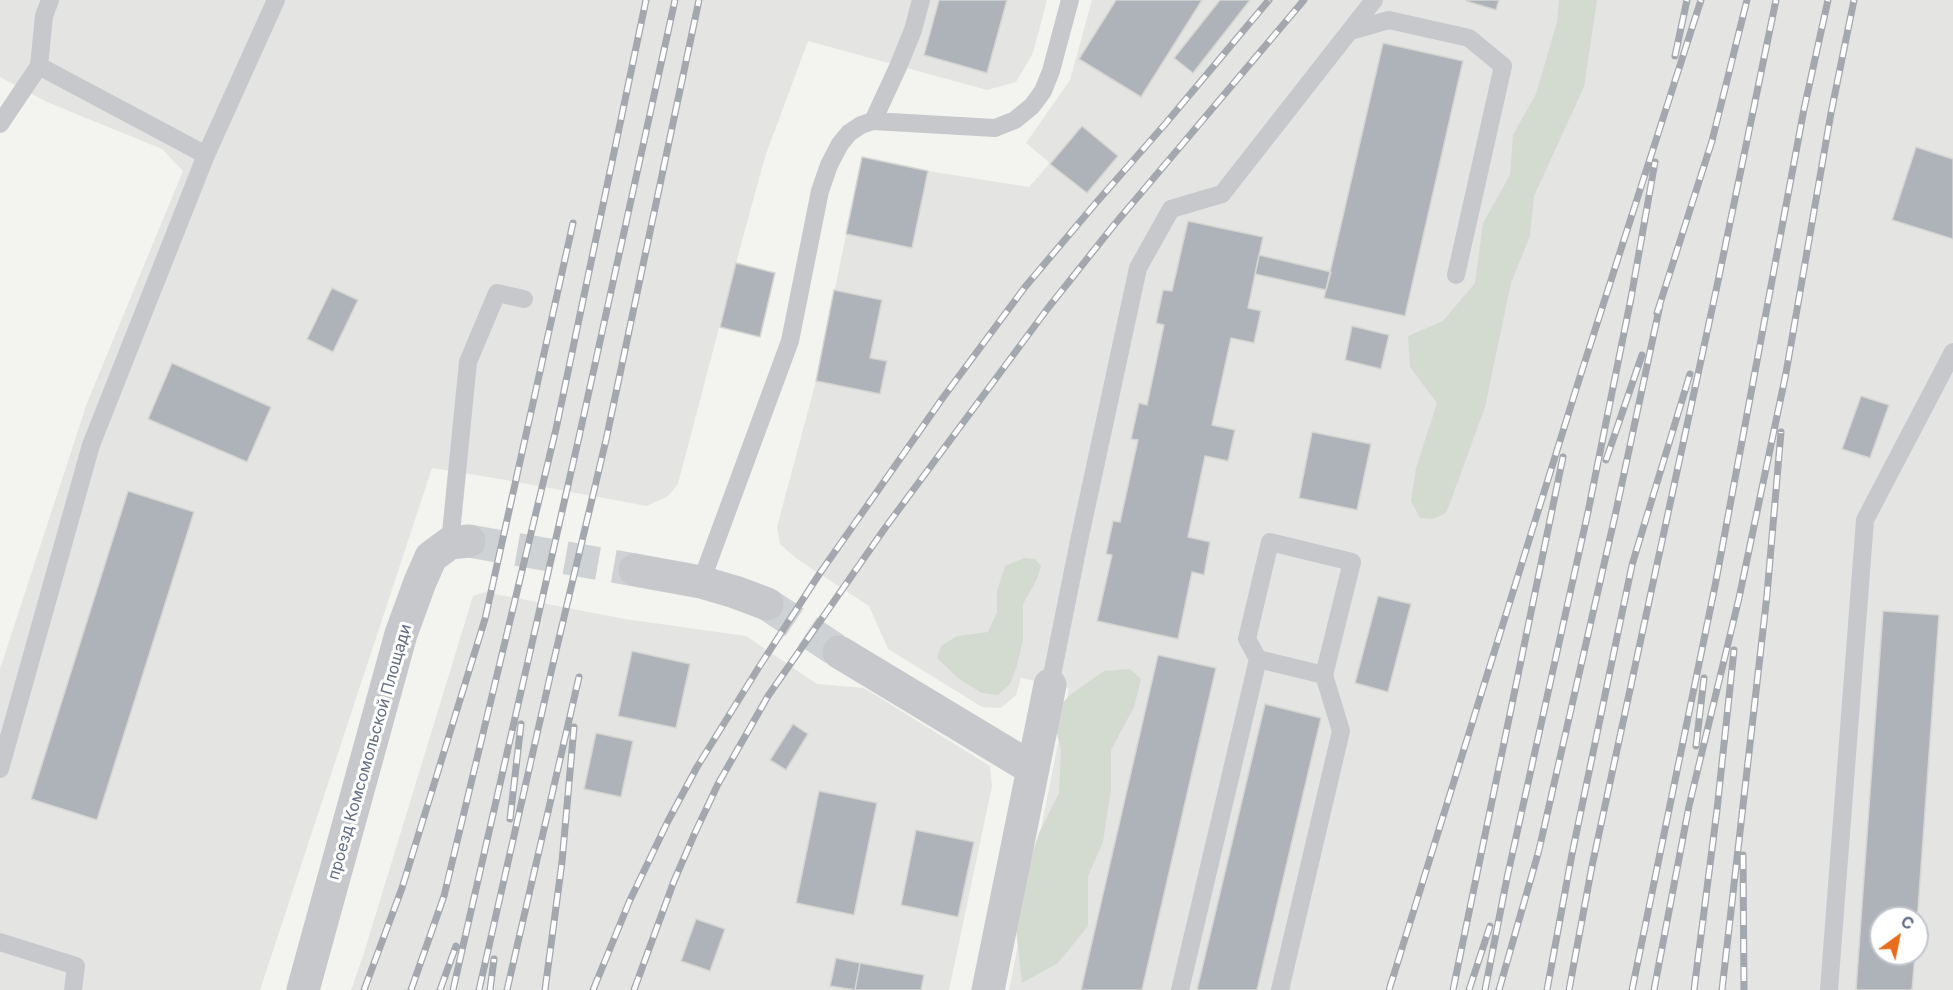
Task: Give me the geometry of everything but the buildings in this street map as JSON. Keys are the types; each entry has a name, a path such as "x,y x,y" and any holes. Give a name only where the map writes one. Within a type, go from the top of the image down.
{"street":[{"name":"проезд Комсомольской Площади","path":"303,990 401,634 431,557 460,542"},
{"path":"635,570 701,582 767,604"},
{"path":"839,652 1033,769"},
{"path":"988,990 1050,685"}],"lane":[{"path":"0,124 39,66 44,16 50,0"},
{"path":"0,769 91,445 206,155 276,0"},
{"path":"873,120 913,30 921,0"},
{"path":"701,582 790,341 820,190 840,144 849,133 873,120 995,128 1015,120 1032,106 1043,91 1051,71 1070,0"},
{"path":"1050,685 1138,268 1171,209 1222,194 1374,0"},
{"path":"1350,31 1389,20 1468,38 1503,66 1456,275"},
{"path":"39,66 206,155"},
{"path":"460,542 468,362 497,293 524,299"},
{"path":"1829,990 1865,520 1953,352"},
{"path":"1180,990 1258,659 1248,639 1270,542 1352,562 1324,675 1341,731 1280,990"},
{"path":"1258,659 1324,675"},
{"path":"0,942 76,966 73,990"}],"shaded area":[{"path":"0,0 1047,0 1033,53 1016,82 987,90 808,41 765,157 678,484 668,496 647,506 432,468 260,990 0,990 0,669 87,403 183,171 162,149 47,102 0,77"},
{"path":"1092,0 1953,0 1953,990 1009,990 1069,688 1021,678 1016,695 1001,708 982,707 888,649 869,606 797,559 780,544 777,527 816,381 862,157 928,171 1029,187 1050,163 1026,143 1070,80"},
{"path":"1559,0 1597,0 1584,87 1534,196 1530,236 1511,283 1485,407 1450,503 1446,513 1433,519 1420,518 1411,501 1416,468 1437,403 1410,367 1408,336 1443,321 1475,283 1483,223 1510,175 1513,135 1536,94 1557,22"},
{"path":"1024,558 1035,559 1041,566 1037,579 1023,604 1023,640 1017,666 1010,684 998,695 982,693 959,679 937,658 941,646 957,636 988,632 997,612 997,591 1005,566"},
{"path":"485,592 625,619 746,636 817,684 864,688 990,766 992,786 949,990 351,990 473,596"},
{"path":"1130,669 1141,679 1134,707 1111,750 1111,790 1103,842 1088,876 1088,926 1058,963 1022,983 1016,929 1023,881 1039,833 1059,793 1061,750 1052,714 1070,695 1104,671"}],"tunnel":[{"path":"469,541 635,570"},
{"path":"767,604 839,652"}],"railway":[{"path":"411,990 444,896 556,429 646,0"},
{"path":"453,990 579,437 675,0"},
{"path":"479,990 606,440 699,0"},
{"path":"593,990 630,900 697,767 820,573 942,399 1025,287 1269,0"},
{"path":"634,990 674,881 694,835 718,784 768,696 885,528 1048,308 1114,225 1304,0"},
{"path":"1675,56 1687,0"},
{"path":"1389,990 1578,383 1701,0"},
{"path":"1657,313 1712,141 1747,0"},
{"path":"1569,990 1592,866 1776,0"},
{"path":"1632,990 1715,586 1804,109 1828,0"},
{"path":"1654,990 1689,806 1739,598 1786,373 1831,113 1854,0"},
{"path":"1485,990 1507,878 1588,512 1631,298 1655,162"},
{"path":"364,990 402,888 485,619 573,223"},
{"path":"1499,990 1539,850 1615,516 1660,305"},
{"path":"1606,460 1642,355"},
{"path":"1547,990 1572,854 1632,565 1690,374"},
{"path":"1722,990 1767,595 1781,432"},
{"path":"1453,990 1563,457"},
{"path":"1694,990 1717,810 1734,650"},
{"path":"507,990 579,677"},
{"path":"1696,746 1704,678"},
{"path":"510,819 521,724"},
{"path":"545,990 562,862 574,727"},
{"path":"1743,855 1744,990"},
{"path":"1469,990 1490,926"},
{"path":"440,990 456,946"},
{"path":"490,990 494,959"}]}
